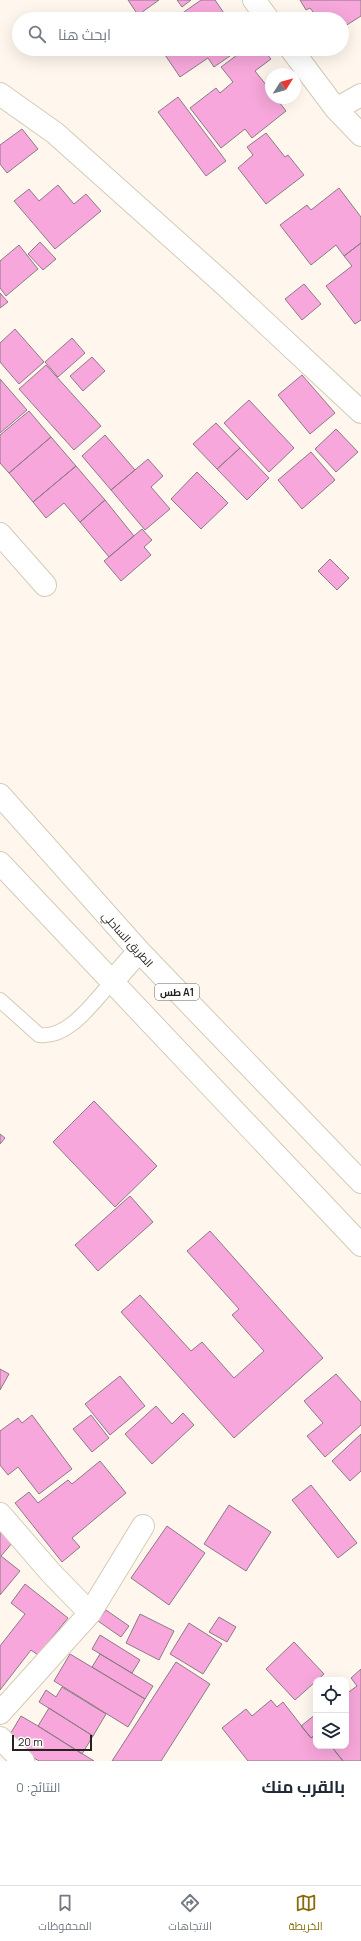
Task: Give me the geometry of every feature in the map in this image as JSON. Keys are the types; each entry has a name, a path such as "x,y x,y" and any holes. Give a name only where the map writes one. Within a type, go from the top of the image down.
{"main road":[{"path":"254,0 263,12"},
{"path":"296,56 336,109 361,135"},
{"path":"0,94 55,133 219,280 361,412"},
{"path":"336,109 361,95"},
{"path":"0,534 45,585"},
{"name":"الطريق الساحلي","path":"0,795 139,951 361,1182"},
{"path":"0,863 361,1245"},
{"path":"112,982 139,951"},
{"path":"0,1514 52,1574 90,1613"},
{"path":"0,1714 90,1613 143,1526"},
{"path":"0,1738 23,1761"}],"lane":[{"path":"0,1000 39,1035 54,1035 71,1025 112,982"}],"building":[{"path":"128,0 159,0 142,12 136,12"},
{"path":"177,0 191,0 182,7"},
{"path":"201,0 215,0 223,12 184,12"},
{"path":"300,0 361,0 361,16 349,24 349,12 313,12 310,8 306,10"},
{"path":"166,56 230,56 214,67 208,58 180,77"},
{"path":"236,56 269,56 271,59 255,71 265,84 265,104 281,104 286,111 252,138 245,129 221,148 190,108 216,88 220,93 233,82 221,67"},
{"path":"178,97 226,161 206,176 158,112"},
{"path":"22,129 38,149 7,173 0,164 0,145"},
{"path":"266,133 285,157 288,155 304,175 266,204 238,168 253,155 247,147"},
{"path":"58,185 74,204 86,194 101,211 55,249 14,201 29,189 39,201"},
{"path":"339,188 361,217 361,243 344,256 336,245 311,265 280,225 307,205 311,210"},
{"path":"40,242 56,259 43,270 28,254"},
{"path":"361,243 361,320 355,324 326,286 352,266 344,256"},
{"path":"19,245 38,269 6,296 0,288 0,261"},
{"path":"304,284 321,304 302,320 285,299"},
{"path":"0,293 8,302 0,308"},
{"path":"15,329 44,362 19,384 0,362 0,343"},
{"path":"72,338 85,353 58,377 45,362"},
{"path":"92,357 105,371 83,391 70,376"},
{"path":"46,365 101,426 74,450 19,389"},
{"path":"302,375 335,413 310,434 278,395"},
{"path":"0,379 27,410 0,433"},
{"path":"249,400 294,448 269,472 224,423"},
{"path":"29,411 51,437 9,473 0,463 0,435"},
{"path":"216,423 240,448 217,469 193,444"},
{"path":"336,429 358,452 336,472 315,449"},
{"path":"105,435 135,470 111,490 82,456"},
{"path":"51,437 76,466 33,502 9,473"},
{"path":"240,448 269,478 247,500 217,469"},
{"path":"311,452 335,480 302,509 278,480"},
{"path":"148,459 163,476 151,487 170,509 145,530 111,490"},
{"path":"76,466 105,500 80,522 64,503 46,518 33,502"},
{"path":"197,472 228,503 201,529 171,499"},
{"path":"105,500 134,536 109,557 80,522"},
{"path":"142,529 152,540 144,547 151,555 121,581 104,561"},
{"path":"330,559 349,578 337,590 318,571"},
{"path":"94,1101 157,1166 115,1207 53,1142"},
{"path":"0,1134 5,1138 0,1144"},
{"path":"130,1196 153,1222 98,1271 75,1245"},
{"path":"210,1231 323,1358 234,1438 121,1312 140,1295 191,1351 202,1342 234,1378 264,1351 232,1315 239,1309 187,1251"},
{"path":"0,1369 9,1374 0,1390"},
{"path":"336,1374 361,1402 361,1425 325,1457 307,1436 323,1423 304,1401"},
{"path":"120,1376 145,1406 110,1435 85,1404"},
{"path":"156,1406 172,1424 183,1413 194,1425 152,1464 125,1434"},
{"path":"32,1415 72,1469 39,1494 18,1467 8,1475 0,1465 0,1431 18,1418 22,1423"},
{"path":"91,1415 109,1438 92,1452 73,1429"},
{"path":"361,1434 361,1471 350,1481 332,1461"},
{"path":"100,1461 126,1493 72,1538 80,1547 62,1562 15,1503 29,1492 38,1503 68,1480 72,1484"},
{"path":"311,1485 357,1543 338,1558 292,1500"},
{"path":"229,1505 271,1532 246,1571 204,1544"},
{"path":"167,1526 205,1553 169,1605 131,1578"},
{"path":"0,1531 13,1542 1,1556 20,1571 0,1595"},
{"path":"25,1584 68,1618 38,1655 31,1650 0,1690 0,1646 25,1614 11,1603"},
{"path":"106,1610 129,1626 121,1637 98,1621"},
{"path":"140,1614 174,1631 159,1660 126,1643"},
{"path":"219,1617 236,1627 227,1642 209,1632"},
{"path":"189,1623 222,1644 203,1674 170,1654"},
{"path":"100,1635 140,1660 132,1673 92,1649"},
{"path":"294,1642 324,1674 321,1677 313,1677 313,1684 295,1700 266,1669"},
{"path":"70,1654 145,1699 128,1727 54,1681"},
{"path":"100,1654 153,1686 145,1699 92,1667"},
{"path":"176,1662 210,1684 161,1761 112,1761"},
{"path":"361,1669 361,1761 343,1761 333,1749 349,1749 349,1692 357,1686 351,1678"},
{"path":"62,1687 106,1714 93,1736 39,1702 46,1690 56,1697"},
{"path":"271,1700 277,1707 283,1702 311,1738 313,1736 313,1749 333,1749 343,1761 248,1761 222,1728 246,1709 252,1716"},
{"path":"49,1708 93,1736 82,1754 38,1726"},
{"path":"21,1716 94,1761 39,1761 6,1741"},
{"path":"313,1716 313,1736 311,1738 301,1726"}]}
